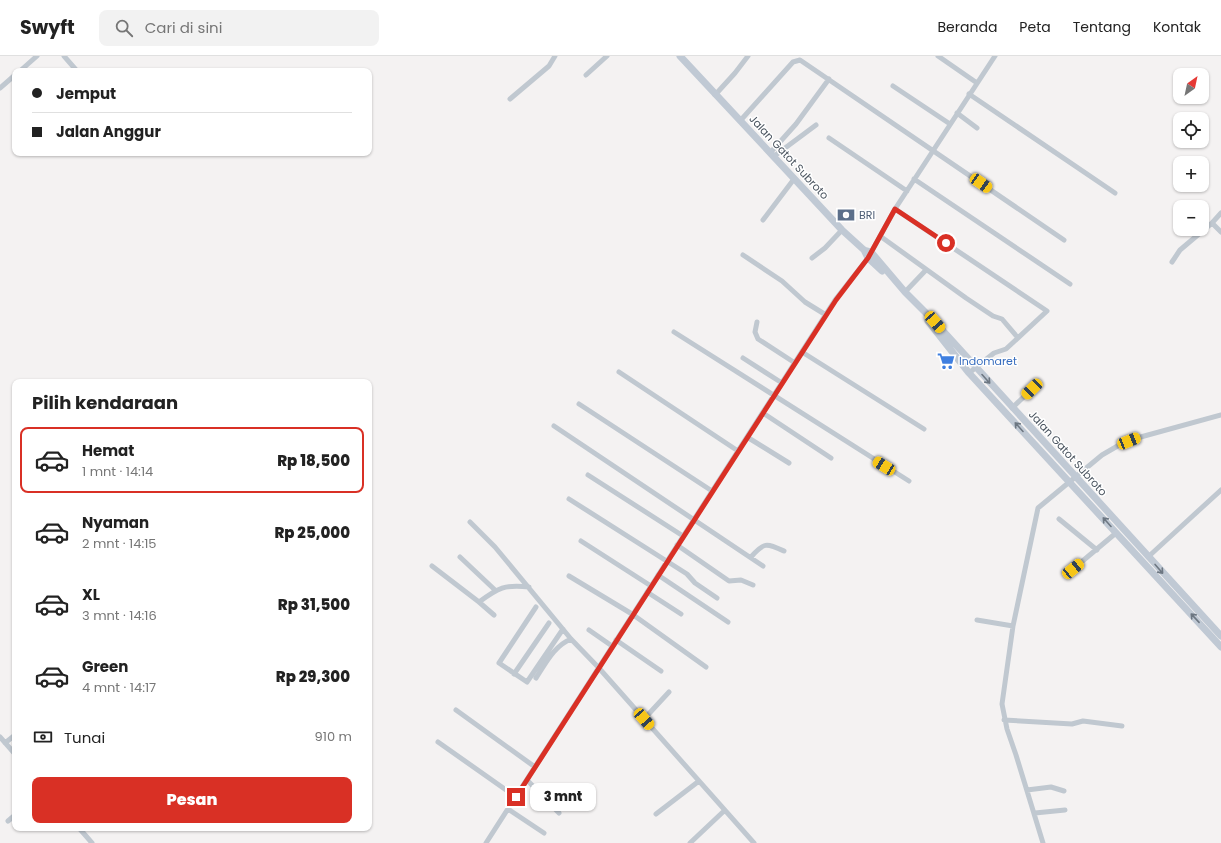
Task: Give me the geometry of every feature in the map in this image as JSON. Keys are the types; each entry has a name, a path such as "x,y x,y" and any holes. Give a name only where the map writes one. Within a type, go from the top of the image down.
{"main road":[{"name":"Jalan Gatot Subroto","path":"680,56 842,230 905,292 976,368 1221,636"},
{"path":"867,254 934,323 969,373 1221,647"}],"street":[{"path":"23,68 37,56"},
{"path":"64,56 74,68"},
{"path":"510,99 549,66 555,56"},
{"path":"586,75 607,56"},
{"path":"715,95 748,56"},
{"path":"938,56 977,83"},
{"path":"486,843 632,614 826,315 880,236 914,179 995,56"},
{"path":"740,121 795,61 802,60 1064,240"},
{"path":"0,88 12,78"},
{"path":"772,155 829,79"},
{"path":"893,86 950,124"},
{"path":"969,94 1115,193"},
{"path":"957,113 977,128"},
{"path":"772,155 816,125"},
{"path":"829,138 906,192"},
{"path":"763,220 794,179"},
{"path":"914,179 1070,284"},
{"path":"895,209 1047,311 1006,349 994,353 969,373"},
{"path":"1172,262 1180,250 1212,223 1221,213"},
{"path":"1212,223 1221,232"},
{"path":"812,258 825,248 842,230"},
{"path":"880,236 926,270 994,316 1002,319 1018,338"},
{"path":"743,255 782,281 805,302 826,315"},
{"path":"905,292 926,270"},
{"path":"757,322 755,332 758,339 795,363"},
{"path":"674,332 909,481"},
{"path":"802,352 924,429"},
{"path":"743,358 782,383"},
{"path":"619,372 738,451"},
{"path":"1012,408 1032,389"},
{"path":"579,404 712,492"},
{"path":"763,413 831,458"},
{"path":"1043,843 1035,813 1004,720 1002,694 1013,626 1038,508 1102,456 1122,444 1137,438 1221,415"},
{"path":"554,426 763,566"},
{"path":"747,437 789,463"},
{"path":"588,475 683,536"},
{"path":"1148,556 1221,490"},
{"path":"569,499 687,574 694,582 718,598"},
{"path":"1059,519 1097,550"},
{"path":"470,522 495,547 571,639 598,667 724,811 754,843"},
{"path":"1073,569 1116,533"},
{"path":"581,541 651,586"},
{"path":"751,557 763,545 768,544 784,551"},
{"path":"677,545 729,580 742,580 753,585"},
{"path":"460,557 495,590"},
{"path":"432,566 480,602 494,615"},
{"path":"658,575 728,622"},
{"path":"569,576 632,614 706,667"},
{"path":"480,602 495,590 512,584 529,587"},
{"path":"647,592 681,614"},
{"path":"536,607 499,663 527,682 563,629"},
{"path":"977,620 998,622 1013,626"},
{"path":"514,674 549,623"},
{"path":"589,630 612,646"},
{"path":"536,678 556,648 562,642 571,639"},
{"path":"616,640 662,671"},
{"path":"644,719 669,692"},
{"path":"456,710 535,767"},
{"path":"1004,720 1072,724 1083,721 1122,726"},
{"path":"5,743 12,737"},
{"path":"0,738 12,751"},
{"path":"438,742 516,797"},
{"path":"526,780 559,813"},
{"path":"656,814 699,781"},
{"path":"1027,790 1051,787 1064,791"},
{"path":"508,809 544,833"},
{"path":"1035,813 1065,810"},
{"path":"690,843 724,811"},
{"path":"8,821 12,818"},
{"path":"82,831 92,843"}],"place":[{"name":"BRI","path":"846,215"},
{"name":"Indomaret","path":"946,361"}],"route":[{"path":"516,797 598,667 836,300 868,258 895,209 946,243"}]}
